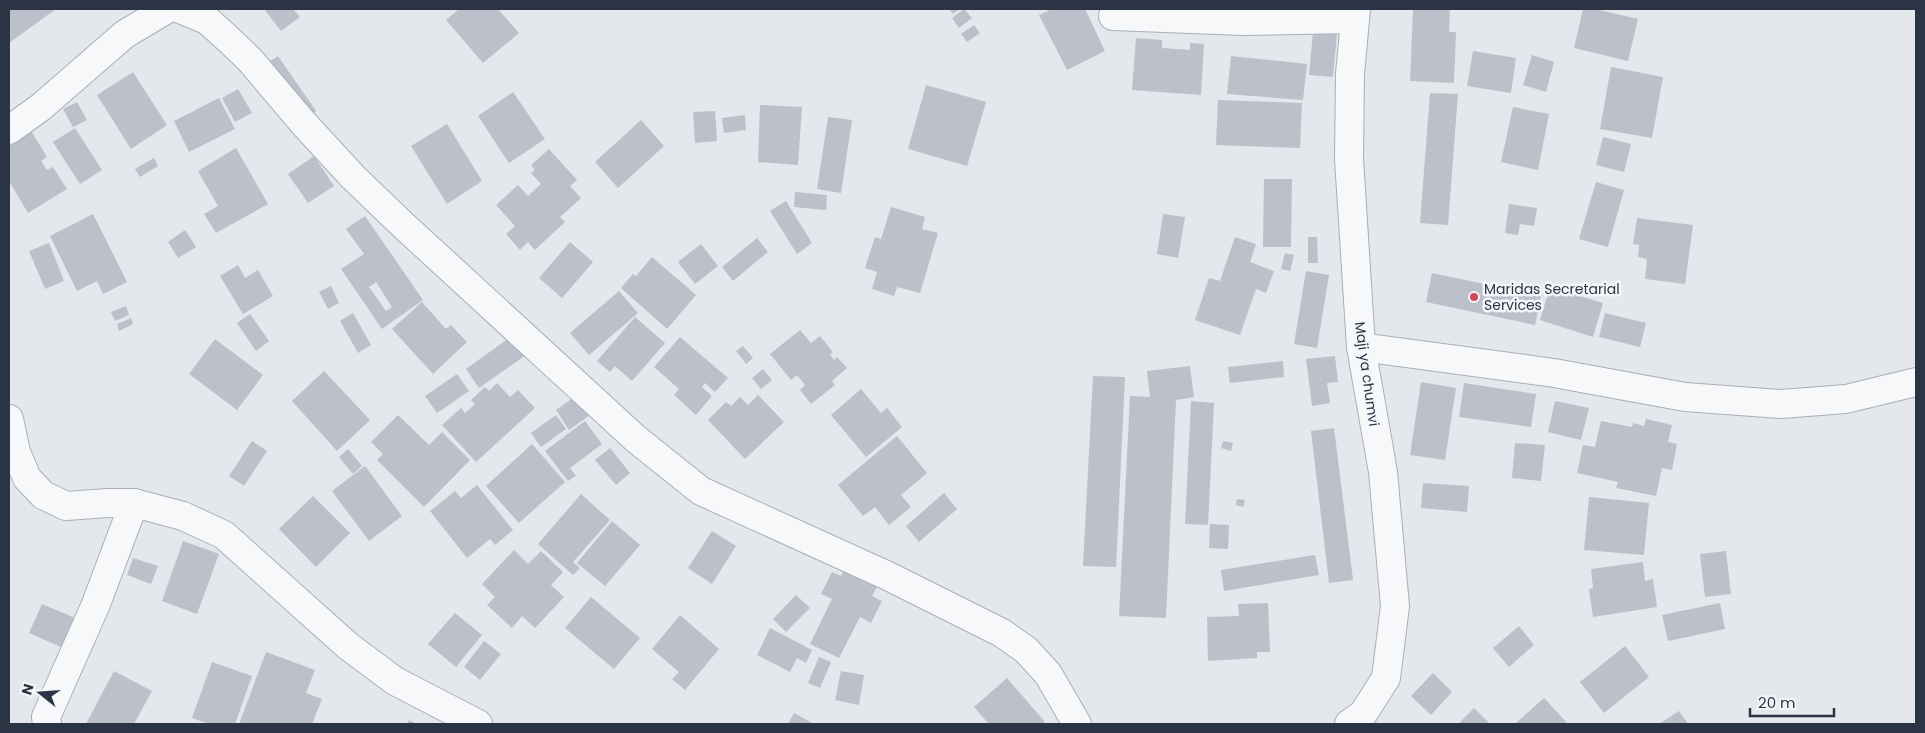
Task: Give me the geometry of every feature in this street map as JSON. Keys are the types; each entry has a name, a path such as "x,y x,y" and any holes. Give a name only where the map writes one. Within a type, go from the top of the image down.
{"street":[{"path":"9,130 41,107 125,34 167,9"},
{"path":"180,9 207,20 227,38 250,60 311,132 388,211 636,439 687,480 701,491 888,576 1002,633 1026,650 1048,674 1077,724"},
{"path":"1114,16 1243,21 1356,14"},
{"name":"Maji ya chumvi","path":"1349,724 1363,714 1386,678 1395,606 1383,472 1361,347 1349,159 1350,74 1356,14"},
{"path":"1361,347 1554,373 1685,397 1781,404 1846,398 1916,382"},
{"path":"9,419 16,452 26,478 43,495 66,506 134,503 183,516 224,535 348,646 395,681 478,724"},
{"path":"46,724 46,717 96,604 134,503"}],"building":[{"path":"9,9 56,9 9,43"},
{"path":"264,9 293,9 300,17 281,31"},
{"path":"459,9 498,9 519,33 483,63 446,20"},
{"path":"949,9 959,9 953,14"},
{"path":"964,9 972,18 959,28 952,18"},
{"path":"1052,9 1085,9 1105,51 1067,70 1039,15"},
{"path":"1413,9 1450,9 1449,32 1456,32 1454,83 1410,81"},
{"path":"1583,9 1595,9 1638,19 1628,61 1574,48"},
{"path":"974,25 980,33 967,42 961,34"},
{"path":"1313,32 1337,33 1333,77 1309,75"},
{"path":"1136,38 1162,40 1162,48 1190,50 1190,43 1204,44 1201,95 1132,90"},
{"path":"1473,51 1516,58 1511,93 1467,86"},
{"path":"1532,55 1554,62 1546,92 1523,85"},
{"path":"278,56 316,111 299,122 261,67"},
{"path":"1231,56 1307,64 1303,100 1227,94"},
{"path":"1611,67 1663,77 1652,138 1600,129"},
{"path":"133,72 167,125 131,149 97,95"},
{"path":"926,85 986,102 967,166 908,149"},
{"path":"238,89 252,113 235,122 222,98"},
{"path":"513,92 545,139 509,163 478,116"},
{"path":"1430,93 1458,94 1448,225 1420,223"},
{"path":"219,98 235,129 189,152 174,121"},
{"path":"1218,100 1302,103 1300,148 1216,145"},
{"path":"77,102 87,120 73,127 63,109"},
{"path":"760,105 802,107 798,165 758,162"},
{"path":"1513,107 1549,114 1538,170 1501,162"},
{"path":"715,111 717,141 695,143 693,112"},
{"path":"745,115 746,130 724,133 722,118"},
{"path":"828,117 852,120 841,193 817,189"},
{"path":"641,120 664,146 618,188 595,162"},
{"path":"447,124 482,181 447,204 411,146"},
{"path":"75,128 102,170 80,184 53,142"},
{"path":"30,129 47,157 41,161 47,170 53,167 67,189 28,213 9,181 9,142"},
{"path":"1603,137 1631,144 1624,172 1596,165"},
{"path":"236,148 268,204 216,233 204,214 218,206 198,171"},
{"path":"549,149 577,180 570,186 581,198 560,217 565,222 535,250 528,242 520,250 506,234 515,226 496,205 518,185 528,196 541,184 531,173 535,170 531,165"},
{"path":"314,156 334,186 308,203 288,174"},
{"path":"154,158 158,166 140,177 135,169"},
{"path":"1264,179 1292,179 1291,247 1263,247"},
{"path":"1596,182 1624,190 1608,247 1579,239"},
{"path":"795,192 827,195 826,210 794,207"},
{"path":"786,201 812,243 797,254 770,211"},
{"path":"1509,204 1537,208 1534,226 1520,224 1518,235 1505,233"},
{"path":"891,207 925,217 922,229 938,233 920,293 897,287 894,296 872,289 877,272 865,268 875,237 881,239"},
{"path":"93,214 127,282 103,294 97,281 77,291 50,236"},
{"path":"1163,214 1185,217 1178,258 1157,254"},
{"path":"365,216 423,300 382,329 341,269 364,254 346,229","holes":["376,282 392,307 386,311 369,287"]},
{"path":"1637,218 1693,225 1685,284 1645,279 1647,259 1638,257 1639,245 1633,244"},
{"path":"185,230 196,247 178,258 168,242"},
{"path":"1235,237 1256,244 1250,262 1274,271 1266,293 1256,289 1240,335 1195,320 1209,278 1220,281"},
{"path":"1308,237 1317,237 1318,263 1308,263"},
{"path":"757,238 768,252 733,281 722,267"},
{"path":"570,242 593,262 562,298 539,278"},
{"path":"49,243 64,281 45,289 29,251"},
{"path":"701,244 718,266 695,284 678,262"},
{"path":"1285,253 1294,255 1290,271 1281,269"},
{"path":"652,257 696,295 667,329 621,288 633,274 636,276"},
{"path":"238,265 245,278 258,270 273,296 243,314 220,276"},
{"path":"1306,271 1329,275 1317,348 1294,344"},
{"path":"1432,273 1541,296 1535,325 1426,302"},
{"path":"331,286 339,303 328,309 319,292"},
{"path":"1550,287 1603,303 1593,337 1540,320"},
{"path":"619,291 638,313 589,355 570,333"},
{"path":"422,302 446,329 451,325 467,342 433,374 392,329"},
{"path":"126,306 129,315 115,321 111,312"},
{"path":"353,313 371,345 358,353 340,321"},
{"path":"1605,313 1646,323 1640,347 1599,337"},
{"path":"250,314 269,341 256,351 237,323"},
{"path":"635,317 665,343 632,381 615,366 610,372 597,361"},
{"path":"131,318 133,324 119,331 117,324"},
{"path":"800,330 811,343 820,336 833,352 830,355 834,360 837,357 847,368 832,381 835,385 811,404 800,390 805,385 797,375 791,380 770,354"},
{"path":"513,335 526,355 479,388 466,369"},
{"path":"680,337 728,378 715,392 705,383 702,387 712,396 696,415 674,395 679,389 654,367"},
{"path":"215,339 263,375 237,410 189,374"},
{"path":"743,346 753,358 746,364 736,351"},
{"path":"1335,356 1338,382 1327,383 1330,403 1312,406 1306,359"},
{"path":"1283,361 1284,377 1230,383 1228,367"},
{"path":"1190,366 1194,397 1176,400 1166,618 1119,616 1130,396 1150,397 1147,371"},
{"path":"763,369 772,380 761,389 752,378"},
{"path":"324,371 370,420 337,451 292,401"},
{"path":"457,374 469,391 437,413 425,396"},
{"path":"1093,376 1125,377 1116,567 1083,566"},
{"path":"1421,382 1456,388 1445,460 1410,455"},
{"path":"497,383 510,397 518,390 535,408 476,462 442,425 461,408 465,413 475,404 471,400 485,387 489,391"},
{"path":"1464,383 1536,394 1531,427 1459,417"},
{"path":"861,389 881,413 887,408 902,427 866,457 831,415"},
{"path":"577,395 590,415 569,430 556,410"},
{"path":"758,395 784,422 745,459 708,420 726,402 731,406 740,397 748,405"},
{"path":"1191,401 1214,403 1208,525 1185,524"},
{"path":"1555,401 1589,408 1581,440 1548,432"},
{"path":"398,415 429,445 442,432 470,460 424,507 377,460 383,454 371,442"},
{"path":"556,415 566,429 541,447 531,433"},
{"path":"1646,419 1672,425 1668,442 1677,444 1672,470 1662,468 1656,496 1616,488 1618,482 1577,473 1583,445 1595,447 1601,421 1632,427 1633,423 1644,426"},
{"path":"585,421 602,444 570,468 576,476 568,481 545,451"},
{"path":"1334,428 1353,580 1329,583 1311,431"},
{"path":"897,436 927,473 901,495 911,507 889,525 875,507 863,516 838,485"},
{"path":"252,441 267,451 244,486 229,476"},
{"path":"1223,441 1233,443 1231,451 1221,448"},
{"path":"1515,443 1545,445 1541,481 1512,478"},
{"path":"532,444 565,482 519,523 486,486"},
{"path":"610,448 630,473 616,485 595,460"},
{"path":"348,449 362,466 353,474 339,457"},
{"path":"365,466 402,516 369,541 332,491"},
{"path":"1423,483 1469,486 1467,512 1421,508"},
{"path":"477,485 513,530 495,545 490,539 467,558 430,511 455,491 461,498"},
{"path":"944,493 957,509 919,542 906,526"},
{"path":"581,494 610,520 573,562 580,568 573,575 538,544"},
{"path":"313,496 350,533 316,567 279,529"},
{"path":"1589,497 1649,503 1644,555 1584,550"},
{"path":"1237,499 1245,500 1243,507 1236,505"},
{"path":"612,521 640,545 605,586 577,563"},
{"path":"1210,524 1229,525 1228,549 1209,548"},
{"path":"712,531 736,546 712,584 688,568"},
{"path":"183,541 219,554 197,614 162,601"},
{"path":"514,550 528,564 541,551 563,572 551,585 564,597 535,628 522,616 512,628 487,605 495,597 482,584"},
{"path":"1726,551 1731,594 1705,597 1700,554"},
{"path":"1315,555 1319,575 1224,591 1221,570"},
{"path":"133,558 158,566 151,584 127,575"},
{"path":"1643,562 1645,581 1653,579 1657,607 1593,617 1589,589 1593,588 1591,569"},
{"path":"846,567 879,583 872,596 882,601 871,623 860,617 839,658 810,644 832,599 821,594 832,572 841,576"},
{"path":"796,595 810,608 786,632 773,619"},
{"path":"591,597 640,638 614,669 565,628"},
{"path":"1268,603 1270,652 1257,652 1257,658 1208,661 1207,617 1239,616 1238,604"},
{"path":"1720,603 1725,629 1668,641 1662,615"},
{"path":"42,604 85,622 72,652 29,633"},
{"path":"455,613 482,635 456,667 428,644"},
{"path":"680,615 719,649 685,690 672,679 679,672 652,649"},
{"path":"1519,626 1534,645 1509,667 1493,648"},
{"path":"770,628 812,650 806,663 797,658 790,672 757,655"},
{"path":"484,641 501,654 480,680 464,667"},
{"path":"1625,646 1649,677 1604,713 1580,682"},
{"path":"266,652 315,670 306,693 322,699 312,724 239,724"},
{"path":"819,657 831,662 820,688 808,683"},
{"path":"212,662 252,676 235,724 209,724 192,718"},
{"path":"114,671 152,691 134,724 86,724"},
{"path":"841,671 864,675 859,705 835,700"},
{"path":"1433,673 1452,692 1431,715 1411,696"},
{"path":"1007,678 1045,722 1043,724 989,724 974,707"},
{"path":"1544,698 1568,724 1516,723"},
{"path":"1474,708 1490,724 1458,724"},
{"path":"1679,711 1688,724 1659,724"},
{"path":"794,713 814,724 788,724"},
{"path":"409,720 417,724 407,724"}],"place":[{"name":"Maridas Secretarial Services","path":"1474,297"}]}
